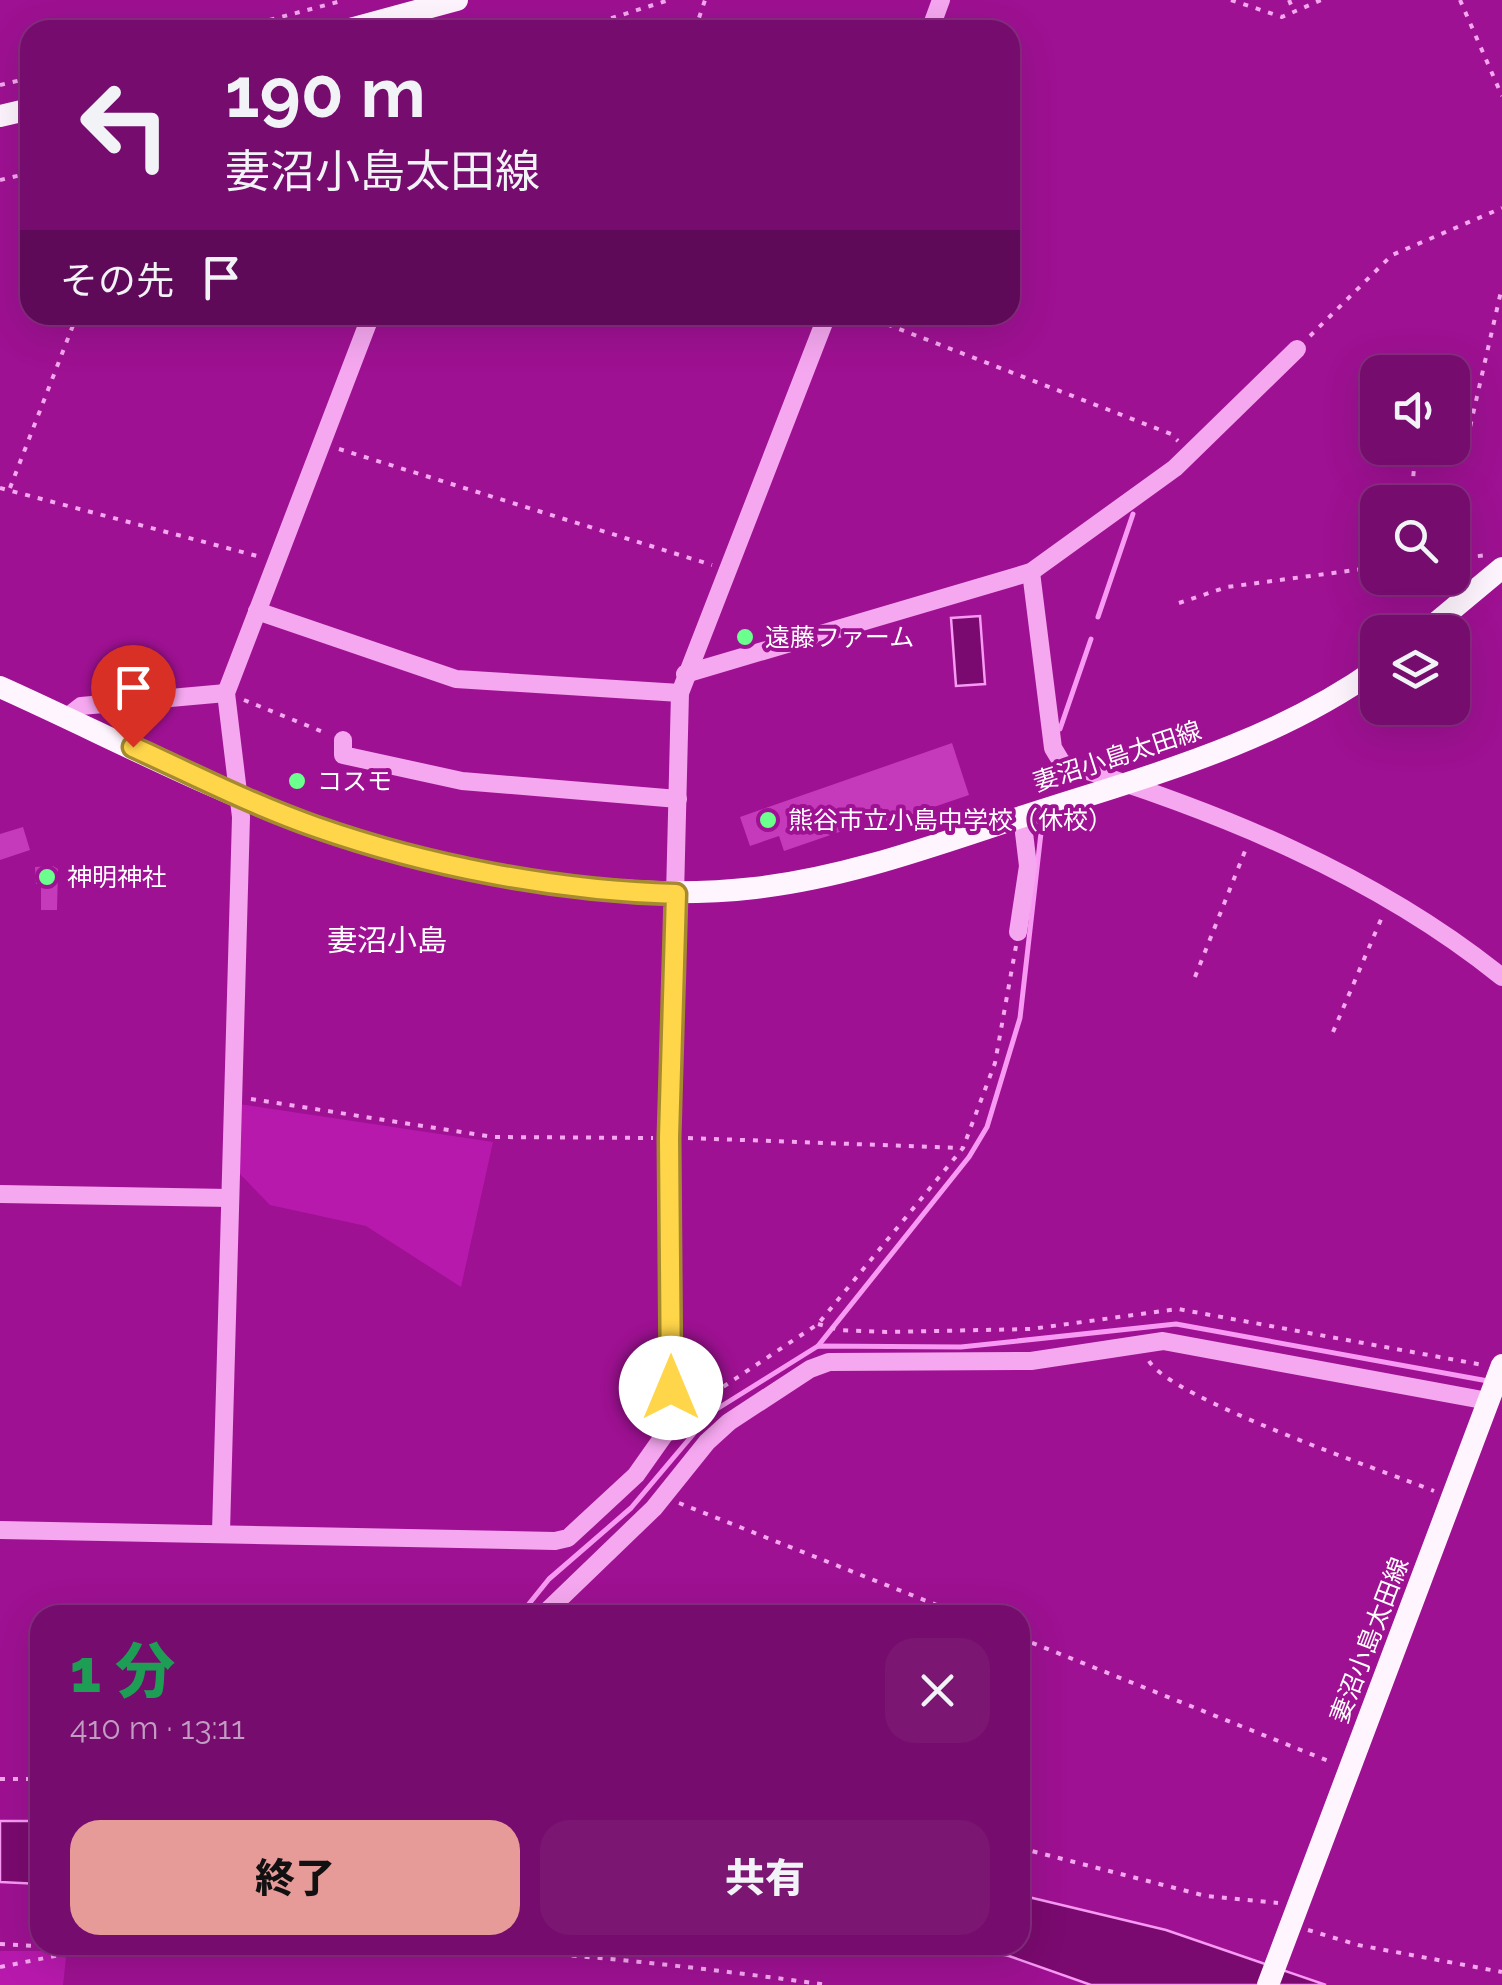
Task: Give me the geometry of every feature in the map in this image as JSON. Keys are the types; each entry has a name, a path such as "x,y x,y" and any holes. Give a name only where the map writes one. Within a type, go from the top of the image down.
{"main road":[{"path":"383,20 457,0"},
{"path":"1445,615 1502,568"},
{"name":"妻沼小島太田線","path":"0,687 240,797 334,833 453,864 588,886 676,894 804,881 1130,782 1260,737 1360,679"},
{"name":"妻沼小島太田線","path":"1268,1985 1495,1384"}],"street":[{"path":"221,1532 240,797 226,693 367,325"},
{"path":"0,1530 556,1541 568,1538 636,1475 672,1424 669,1138 680,694 823,325"},
{"path":"685,674 1030,572 1191,453 1297,349"},
{"path":"1030,572 1053,748 1062,763 1130,782 1252,833 1390,898 1458,941 1502,977"},
{"path":"257,612 456,678 680,694"},
{"path":"68,717 80,706 226,693"},
{"path":"344,740 343,756 462,781 678,799"},
{"path":"1018,932 1028,866 1022,816"},
{"path":"0,1194 229,1198"},
{"path":"553,1605 664,1497 707,1442 729,1422 819,1366 1031,1361 1142,1344 1194,1344 1495,1384"}],"path":[{"path":"270,20 345,0"},
{"path":"606,20 669,0"},
{"path":"1231,0 1282,17 1321,0"},
{"path":"1288,0 1294,12"},
{"path":"1460,0 1502,96"},
{"path":"1297,349 1392,255 1502,208"},
{"path":"1470,427 1502,287"},
{"path":"9,490 73,325"},
{"path":"889,325 1172,434 1191,453"},
{"path":"321,443 726,570"},
{"path":"0,488 276,561"},
{"path":"1470,557 1502,554"},
{"path":"1179,602 1250,584 1360,569"},
{"path":"226,693 344,740"},
{"path":"1196,977 1252,833"},
{"path":"1333,1032 1390,898"},
{"path":"672,1424 818,1324 963,1148 1004,1028 1018,932"},
{"path":"231,1096 493,1136 963,1148"},
{"path":"1142,1344 1155,1371 1206,1400 1452,1498"},
{"path":"664,1497 937,1605"},
{"path":"1030,1642 1349,1770"},
{"path":"0,1780 30,1779"},
{"path":"1030,1851 1206,1896 1267,1899 1294,1924 1358,1945 1502,1972"},
{"path":"0,1944 30,1946"},
{"path":"0,1967 56,1955"},
{"path":"562,1955 638,1960 828,1985"}],"shaded area":[{"path":"980,616 985,684 956,686 951,618"},
{"path":"239,1104 493,1142 461,1287 366,1226 270,1205 237,1171"},
{"path":"0,1821 30,1821 30,1884 0,1882"},
{"path":"1030,1897 1166,1930 1326,1985 1091,1985 1004,1955 1030,1955"},
{"path":"0,1951 30,1951 30,1955 66,1958 63,1985 0,1985"}],"building":[{"path":"952,743 969,795 887,823 882,808 845,820 848,829 784,851 779,836 750,846 740,817"},
{"path":"23,827 30,850 0,860 0,834"},
{"path":"35,867 58,869 57,910 41,910 41,884 36,884"}],"waterway":[{"path":"1098,617 1133,514"},
{"path":"1060,729 1091,639"},
{"path":"1045,790 1049,774"},
{"path":"818,1346 969,1157 987,1127 1020,1018 1042,824"},
{"path":"528,1605 549,1579 631,1508 712,1412 818,1346 961,1347 1176,1324 1488,1381"}],"place":[{"name":"遠藤ファーム","path":"745,637"},
{"name":"コスモ","path":"297,781"},
{"name":"熊谷市立小島中学校（休校）","path":"768,820"},
{"name":"神明神社","path":"47,877"}],"district":[{"name":"妻沼小島","path":"387,941"}],"route":[{"path":"133,747 240,797 352,838 496,872 632,892 676,894 669,1138 671,1388"}]}
